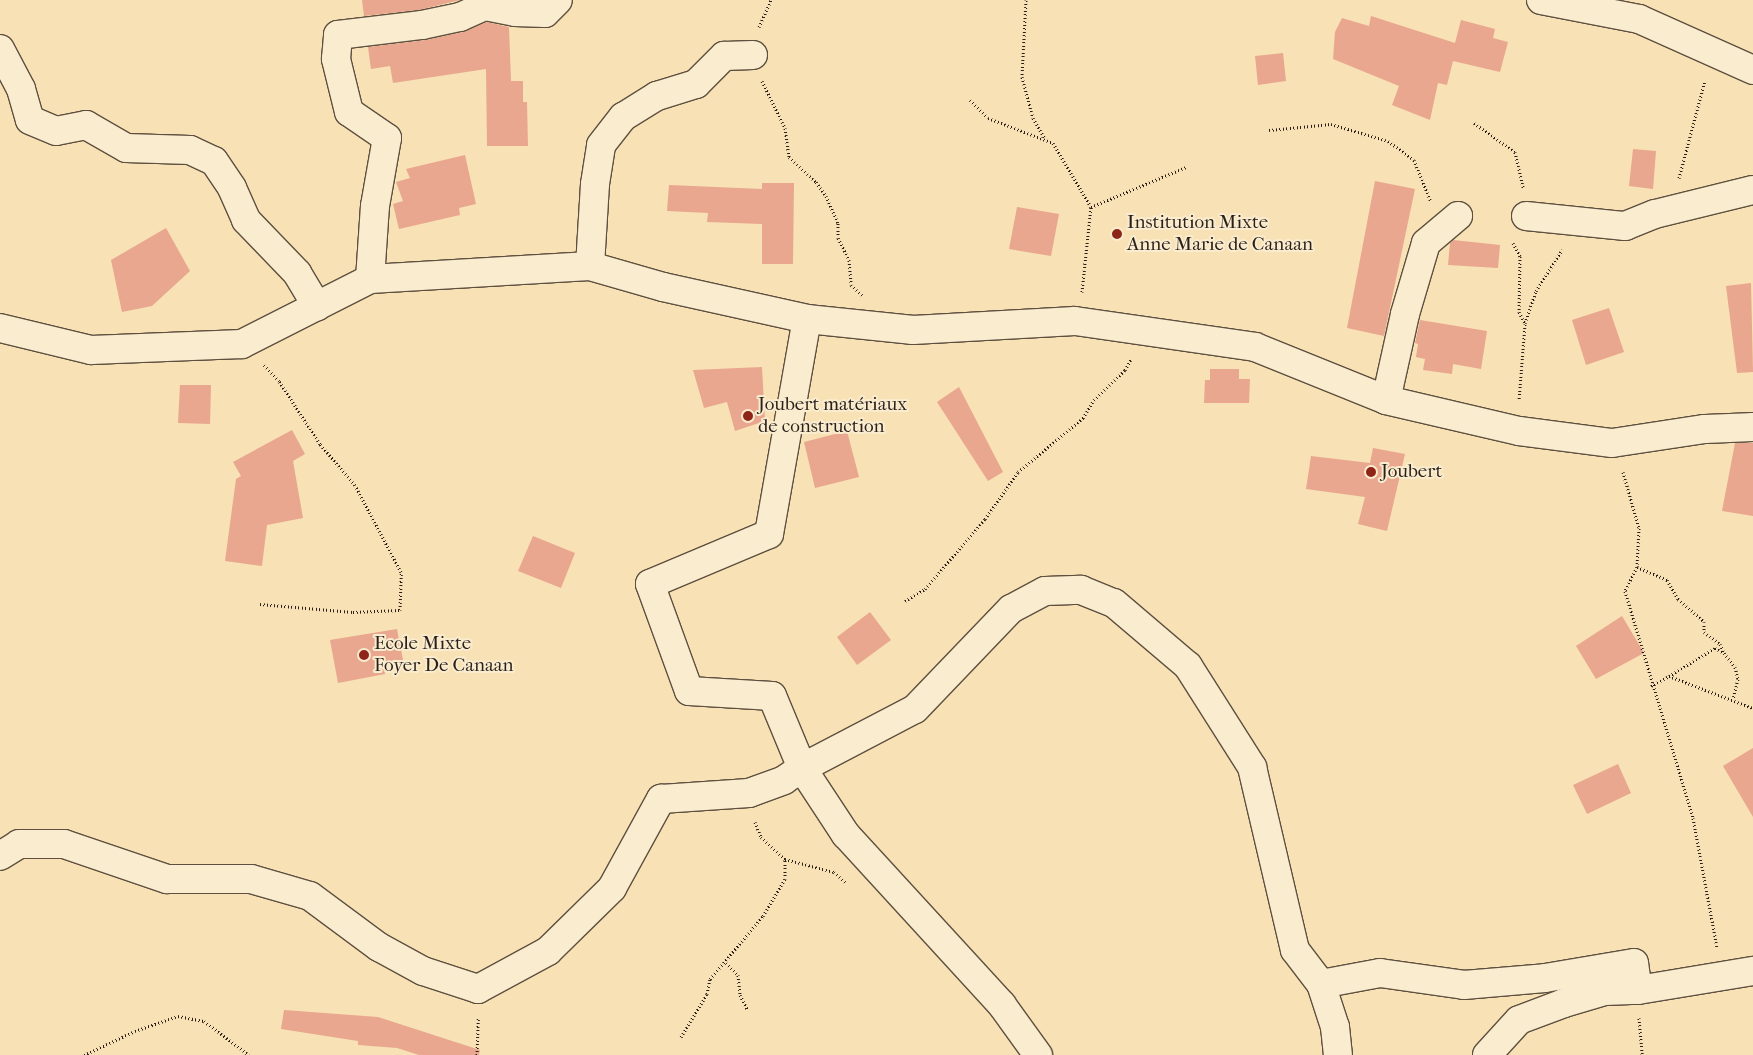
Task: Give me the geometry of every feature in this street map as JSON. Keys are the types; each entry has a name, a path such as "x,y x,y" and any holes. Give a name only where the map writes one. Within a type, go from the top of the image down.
{"street":[{"path":"370,279 375,206 387,138 349,112 336,59 338,35 422,25 460,16 485,6 515,12 545,12 558,0"},
{"path":"1541,0 1639,18 1753,70"},
{"path":"0,49 21,89 30,120 56,131 86,125 126,148 190,150 214,161 232,188 246,220 297,273 317,306"},
{"path":"590,266 595,184 601,145 623,117 657,96 696,84 724,56 753,54"},
{"path":"1526,216 1579,224 1625,226 1670,210 1753,190"},
{"path":"1386,400 1405,314 1426,243 1458,216"},
{"path":"0,328 92,350 242,344 370,279 590,266 663,287 808,320 913,330 1075,321 1255,347 1386,400 1519,431 1612,443 1705,430 1753,427"},
{"path":"808,320 769,534 650,584 689,691 772,696 802,768 846,835 1002,1006 1038,1055"},
{"path":"0,856 19,844 64,844 167,879 251,879 310,896 386,951 423,971 478,989 548,951 612,888 661,799 749,793 784,780 802,768 916,709 1011,609 1045,591 1081,590 1114,603 1188,666 1252,767 1295,950 1321,984 1335,1027 1338,1055"},
{"path":"1321,984 1380,973 1464,985 1545,978 1634,963 1638,990"},
{"path":"1487,1055 1519,1020 1605,991 1638,990 1722,978 1753,971"}],"path":[{"path":"1026,0 1022,77 1033,118 1046,139"},
{"path":"1670,210 1710,51"},
{"path":"753,54 758,58 762,80 784,128 789,157 816,182 826,196 838,223 838,238 849,260 851,284 865,298"},
{"path":"970,100 988,118 1046,139 1052,143 1090,207 1084,283 1075,321"},
{"path":"1474,123 1515,152 1526,216"},
{"path":"1269,130 1330,124 1371,133 1403,149 1414,160 1431,202"},
{"path":"1090,207 1186,167"},
{"path":"1519,431 1519,374 1525,316 1550,265 1579,224"},
{"path":"1510,239 1520,256 1519,312 1525,324"},
{"path":"905,601 925,589 963,546 1003,497 1018,472 1083,418 1094,400 1125,370 1149,332"},
{"path":"242,344 279,381 320,444 355,485 400,572 400,610 353,612 260,604"},
{"path":"1612,443 1634,502 1639,528 1637,567 1625,591 1651,686 1693,818 1705,870 1722,978"},
{"path":"1637,567 1667,580 1678,599 1704,622 1704,632 1720,644 1724,653 1735,667 1738,679 1733,699"},
{"path":"1651,686 1714,648 1724,653"},
{"path":"1669,676 1753,708"},
{"path":"749,793 749,808 761,837 785,858 834,872 848,884"},
{"path":"681,1037 707,994 710,979 726,963 753,924 763,916 785,879 785,858"},
{"path":"726,963 738,975 740,995 747,1009"},
{"path":"477,1055 478,989"},
{"path":"1638,990 1642,1055"},
{"path":"84,1055 135,1031 178,1016 204,1021 249,1055"}],"building":[{"path":"362,0 460,0 419,10 364,16"},
{"path":"1371,16 1455,43 1461,20 1495,29 1493,38 1508,42 1500,72 1453,61 1447,85 1438,83 1430,120 1392,105 1399,86 1333,59 1335,32 1342,18 1369,26"},
{"path":"487,22 509,27 511,81 523,81 523,102 527,102 528,146 487,146 486,69 393,83 390,66 371,69 368,47 425,40 463,32"},
{"path":"1283,53 1286,81 1258,85 1255,56"},
{"path":"1633,149 1656,151 1653,189 1629,186"},
{"path":"465,155 476,204 459,208 460,215 399,229 393,204 403,201 396,182 410,178 406,169"},
{"path":"1375,181 1415,189 1384,336 1347,328"},
{"path":"762,183 794,183 793,264 762,264 762,224 707,222 708,213 667,211 669,185 762,189"},
{"path":"1017,207 1059,214 1051,256 1009,249"},
{"path":"166,228 190,271 152,306 122,312 111,260"},
{"path":"1453,240 1500,245 1498,268 1448,265 1450,243"},
{"path":"1751,283 1753,372 1737,373 1726,286"},
{"path":"1609,308 1624,352 1586,365 1572,320"},
{"path":"1420,320 1487,331 1481,369 1453,364 1452,374 1423,370 1425,359 1416,357 1418,344 1415,343"},
{"path":"762,367 765,421 735,431 727,402 704,408 693,370"},
{"path":"1210,369 1239,369 1239,379 1250,379 1249,403 1204,403 1205,380 1210,380"},
{"path":"180,385 211,385 210,424 178,423"},
{"path":"959,387 1003,472 988,481 937,402"},
{"path":"292,430 305,454 293,461 303,518 267,525 262,566 225,561 236,479 241,476 233,462"},
{"path":"847,431 859,477 815,488 804,442"},
{"path":"1735,443 1753,443 1753,516 1722,511"},
{"path":"1373,448 1405,454 1387,531 1358,524 1365,497 1306,489 1311,456 1370,463"},
{"path":"533,536 575,553 561,588 518,571"},
{"path":"870,612 891,640 857,665 837,637"},
{"path":"1622,616 1644,653 1596,679 1576,646"},
{"path":"397,629 403,660 383,664 385,674 338,683 330,640"},
{"path":"1753,748 1753,817 1723,766"},
{"path":"1618,764 1631,793 1587,814 1573,785"},
{"path":"284,1010 378,1017 480,1050 479,1055 419,1055 397,1048 358,1045 358,1041 281,1029"}],"place":[{"name":"Institution Mixte Anne Marie de Canaan","path":"1117,234"},
{"name":"Joubert matériaux de construction","path":"748,416"},
{"name":"Joubert","path":"1371,472"},
{"name":"Ecole Mixte Foyer De Canaan","path":"364,655"}]}
